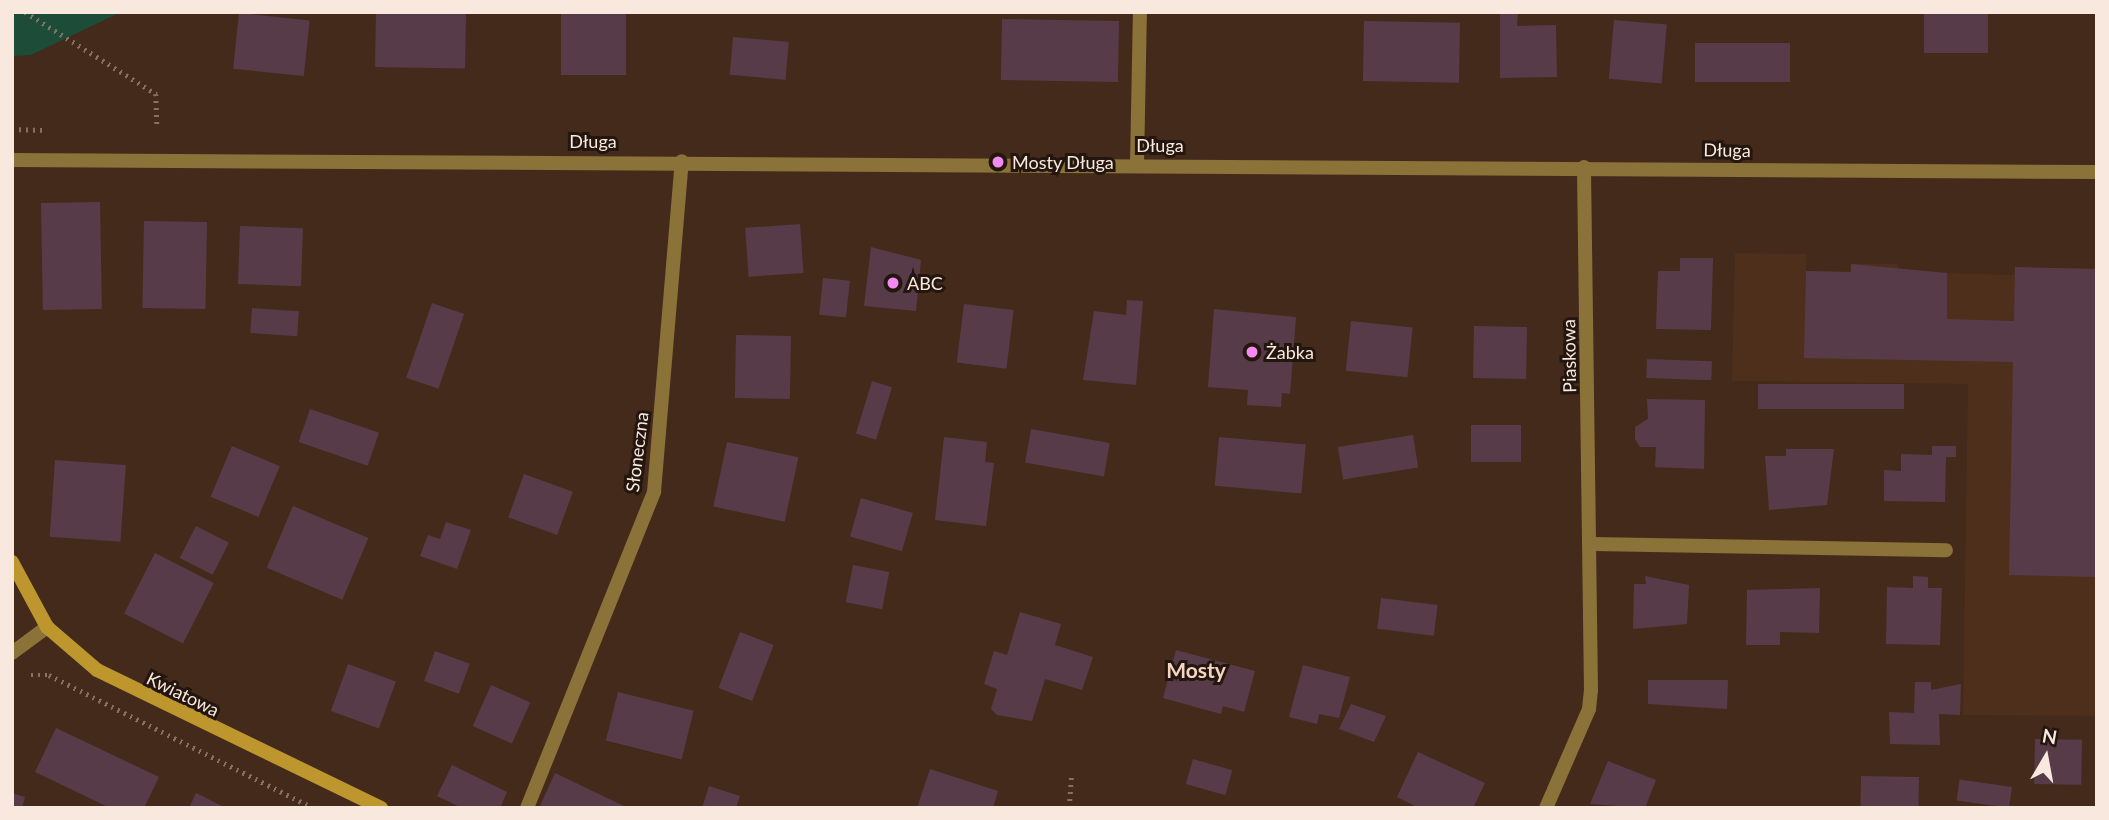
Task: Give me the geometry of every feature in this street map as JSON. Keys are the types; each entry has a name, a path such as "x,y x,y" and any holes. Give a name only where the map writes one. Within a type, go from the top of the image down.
{"main road":[{"name":"Kwiatowa","path":"12,562 47,627 97,670 153,702 381,808"}],"street":[{"path":"1137,164 1140,12"},
{"name":"Długa","path":"12,160 682,161 2097,172"},
{"name":"Słoneczna","path":"527,808 654,492 682,161"},
{"name":"Piaskowa","path":"1546,808 1589,709 1593,544 1584,167"},
{"path":"1593,544 1946,550"},
{"path":"12,653 47,627"}],"path":[{"path":"25,12 156,94 157,124"},
{"path":"12,129 43,130"},
{"path":"31,675 48,675 314,808"},
{"path":"1069,808 1071,776"}],"shaded area":[{"path":"1735,253 1807,254 1806,271 1850,272 1851,264 1898,264 1899,272 2014,275 2015,267 2097,269 2097,716 1963,715 1968,384 1732,381"}],"green space":[{"path":"12,12 121,12 31,55 12,56"}],"building":[{"path":"376,12 466,14 465,69 375,67"},
{"path":"561,12 626,12 626,75 561,75"},
{"path":"1500,12 1518,12 1517,26 1556,25 1557,77 1500,78"},
{"path":"1924,12 1988,12 1988,53 1924,53"},
{"path":"239,13 310,20 304,76 233,69"},
{"path":"1002,19 1119,21 1118,82 1001,80"},
{"path":"1614,20 1667,25 1662,83 1609,79"},
{"path":"1364,21 1460,23 1459,83 1363,81"},
{"path":"733,37 789,42 785,80 730,75"},
{"path":"1695,43 1790,43 1790,82 1695,82"},
{"path":"100,202 102,309 43,310 41,203"},
{"path":"144,221 207,222 205,309 142,308"},
{"path":"800,224 803,273 749,277 745,228"},
{"path":"240,226 303,228 301,286 238,284"},
{"name":"ABC","path":"871,247 921,260 916,311 864,306"},
{"path":"1680,258 1713,258 1711,330 1656,329 1658,271 1680,271"},
{"path":"1851,264 1947,273 1947,319 2014,321 2015,267 2097,269 2095,577 2009,575 2013,362 1804,358 1806,271 1851,272"},
{"path":"823,278 850,281 846,318 819,315"},
{"path":"1127,300 1143,301 1136,385 1083,380 1094,311 1126,315"},
{"path":"432,303 464,314 438,389 406,378"},
{"path":"964,304 1014,310 1006,369 957,363"},
{"path":"252,308 299,311 297,336 250,333"},
{"name":"Żabka","path":"1214,309 1296,317 1290,394 1282,393 1281,407 1247,405 1248,390 1208,387"},
{"path":"1351,321 1413,327 1407,377 1346,371"},
{"path":"1474,326 1527,327 1526,379 1473,378"},
{"path":"736,335 791,336 790,399 735,398"},
{"path":"1647,359 1712,361 1711,380 1646,378"},
{"path":"872,381 892,387 876,440 856,434"},
{"path":"1758,384 1904,384 1904,409 1758,409"},
{"path":"1647,399 1705,400 1704,469 1655,467 1656,447 1640,447 1635,439 1635,427 1648,419"},
{"path":"310,409 379,433 368,466 299,442"},
{"path":"1471,425 1521,425 1521,462 1471,462"},
{"path":"1031,429 1110,443 1104,476 1025,462"},
{"path":"1413,435 1418,468 1343,479 1338,447"},
{"path":"944,437 987,442 985,462 994,463 986,526 935,520"},
{"path":"1219,437 1306,445 1301,493 1215,486"},
{"path":"727,442 798,457 785,522 713,507"},
{"path":"232,446 280,466 258,517 211,497"},
{"path":"1932,446 1956,446 1956,457 1946,457 1945,502 1884,501 1884,470 1901,471 1901,454 1932,455"},
{"path":"1786,449 1834,449 1827,505 1769,510 1765,456 1786,456"},
{"path":"55,460 126,465 120,542 50,537"},
{"path":"524,474 573,492 557,535 508,517"},
{"path":"861,498 913,513 902,551 850,536"},
{"path":"293,506 368,538 342,600 267,568"},
{"path":"446,522 471,530 457,569 420,556 428,535 440,539"},
{"path":"196,526 229,543 213,575 180,558"},
{"path":"155,553 214,583 183,644 124,614"},
{"path":"853,565 889,572 882,609 846,602"},
{"path":"1645,576 1689,585 1687,624 1633,629 1634,584 1646,584"},
{"path":"1913,576 1928,577 1928,588 1942,588 1940,645 1886,644 1887,587 1913,588"},
{"path":"1820,588 1819,633 1780,632 1780,645 1746,645 1747,590"},
{"path":"1381,598 1438,605 1434,636 1377,629"},
{"path":"1020,612 1061,624 1055,645 1093,657 1082,690 1045,679 1032,721 997,715 991,709 997,689 984,684 994,651 1007,655"},
{"path":"740,632 774,645 752,701 718,688"},
{"path":"1176,650 1255,671 1244,712 1223,706 1221,714 1163,698"},
{"path":"435,651 470,664 459,694 424,681"},
{"path":"348,664 396,681 379,728 331,711"},
{"path":"1303,665 1350,677 1339,718 1319,714 1317,724 1289,717"},
{"path":"1648,680 1728,680 1727,709 1648,704"},
{"path":"1915,682 1931,682 1931,690 1961,684 1960,715 1939,714 1940,745 1890,744 1889,712 1914,713"},
{"path":"491,685 530,702 512,744 473,726"},
{"path":"618,692 694,711 682,759 606,741"},
{"path":"1351,704 1386,716 1374,742 1339,729"},
{"path":"56,728 159,777 144,808 110,808 35,772"},
{"path":"2035,739 2082,740 2081,785 2034,784"},
{"path":"1418,752 1485,783 1473,808 1419,808 1397,797"},
{"path":"1193,759 1232,770 1225,795 1186,784"},
{"path":"1608,761 1656,780 1645,808 1590,804"},
{"path":"452,765 507,792 500,808 462,808 437,796"},
{"path":"930,769 998,791 993,808 917,808"},
{"path":"555,773 628,808 539,808"},
{"path":"1861,776 1919,777 1918,808 1860,808"},
{"path":"1960,780 2012,787 2009,808 1957,800"},
{"path":"709,786 740,796 736,808 702,808"},
{"path":"12,793 25,797 22,808 12,808"},
{"path":"196,793 226,808 189,808"}],"place":[{"name":"Mosty Długa","path":"998,162"},
{"name":"ABC","path":"893,283"},
{"name":"Żabka","path":"1252,352"}],"district":[{"name":"Mosty","path":"1196,670"}]}
